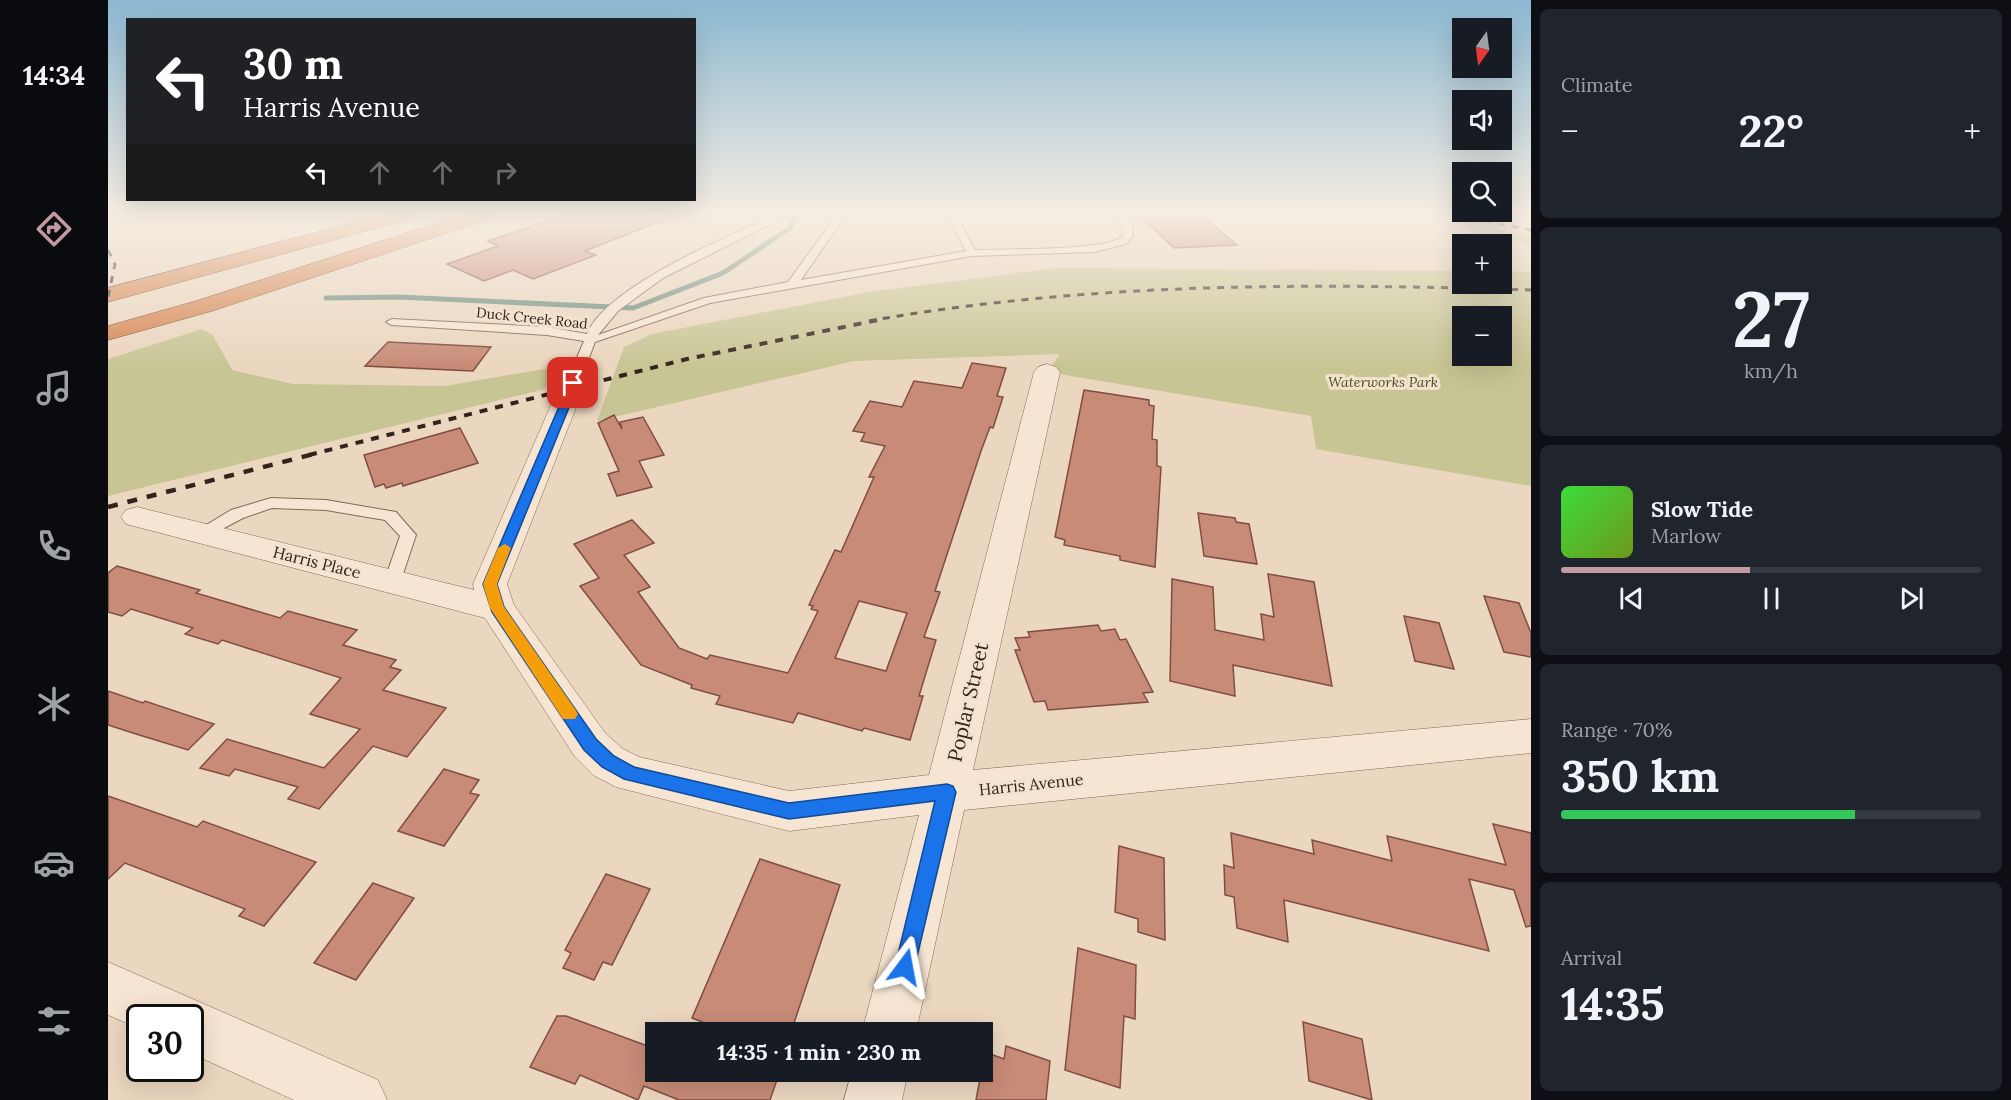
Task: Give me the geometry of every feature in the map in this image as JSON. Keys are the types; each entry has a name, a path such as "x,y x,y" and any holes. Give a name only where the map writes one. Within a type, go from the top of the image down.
{"highway":[{"path":"108,295 221,264"},
{"path":"108,333 333,264"},
{"path":"108,345 286,280"}],"street":[{"name":"Poplar Street","path":"892,1022 1047,372"},
{"name":"Harris Avenue","path":"564,405 490,584 497,608 590,745 608,762 631,774 789,811 947,792 1531,736"},
{"name":"Harris Place","path":"137,517 497,608"},
{"path":"108,988 144,1004"},
{"path":"204,1031 358,1100"},
{"path":"873,1100 877,1082"}],"lane":[{"name":"Harris Avenue","path":"564,405 595,328 602,319 629,297 687,264"},
{"path":"792,285 807,264"},
{"name":"Duck Creek Road","path":"392,322 547,331 592,339 612,336 708,300 912,264"},
{"path":"201,533 237,514 271,503 326,505 390,516 408,535 393,582"}],"green space":[{"name":"Waterworks Park","path":"1056,268 1452,271 1452,294 1512,294 1512,271 1531,272 1531,486 1316,449 1311,416 1047,372 1060,354 854,361 597,421 624,347 652,334 869,292"},
{"path":"202,329 213,335 232,370 293,384 445,386 556,367 545,389 108,496 108,359"}],"building":[{"path":"448,264 572,264 533,279 513,270 484,281"},
{"path":"388,342 491,347 473,371 365,366"},
{"path":"972,363 1006,368 997,396 1003,397 993,428 990,427 981,451 935,591 940,592 924,637 936,640 919,696 923,696 910,740 864,728 862,731 798,713 793,723 716,704 720,696 691,688 692,685 641,665 580,586 599,578 574,544 632,520 654,543 624,555 650,587 638,592 679,648 707,659 710,655 788,673 818,611 811,609 813,606 809,605 835,550 841,552 874,477 869,477 885,446 861,441 865,433 853,431 870,401 902,407 914,381 962,388","holes":["859,601 907,613 886,671 835,658"]},
{"path":"1084,390 1149,400 1149,405 1154,406 1152,439 1157,440 1157,466 1161,467 1155,567 1120,560 1120,556 1064,545 1065,540 1055,537"},
{"path":"614,415 622,429 620,422 643,417 664,455 639,461 652,487 617,496 608,474 619,471 598,423"},
{"path":"460,428 478,463 403,486 402,483 386,488 384,484 375,487 364,455"},
{"path":"1198,513 1235,518 1236,522 1249,524 1257,564 1204,556"},
{"path":"117,566 200,590 196,593 280,618 288,611 357,630 343,645 396,660 390,667 401,670 383,690 446,708 407,757 373,746 319,809 288,799 298,787 235,769 229,776 200,768 227,739 324,768 360,729 310,714 341,678 222,640 218,644 185,634 193,628 131,609 122,616 108,612 108,573"},
{"path":"1268,574 1314,582 1332,686 1233,665 1235,696 1170,681 1172,579 1213,587 1215,630 1264,640 1261,614 1274,617"},
{"path":"1484,596 1519,603 1531,633 1531,657 1504,652"},
{"path":"1404,616 1439,623 1454,669 1415,661"},
{"path":"1098,625 1101,631 1115,629 1120,640 1126,639 1153,692 1143,693 1148,702 1048,710 1045,701 1034,702 1015,650 1020,650 1015,638 1030,637 1028,632"},
{"path":"108,691 214,724 188,750 136,734 108,725"},
{"path":"444,769 479,780 470,793 479,795 444,846 398,831"},
{"path":"108,796 197,827 203,821 316,862 264,926 239,916 245,909 125,863 108,879"},
{"path":"1493,824 1531,833 1531,926 1526,927 1514,890 1469,879 1489,951 1284,900 1288,942 1237,928 1234,897 1225,895 1224,865 1234,868 1231,833 1314,854 1312,840 1392,861 1387,836 1506,865"},
{"path":"1119,846 1164,858 1165,940 1138,932 1138,919 1115,912"},
{"path":"760,859 840,885 794,1022 702,1022 692,1018"},
{"path":"606,874 650,889 612,965 603,962 594,980 563,968 571,953 565,950"},
{"path":"373,883 414,898 356,980 314,963"},
{"path":"1078,948 1136,965 1135,1019 1124,1016 1120,1088 1065,1070"},
{"path":"557,1016 566,1016 645,1045 645,1082 776,1082 770,1100 679,1100 644,1086 638,1100 580,1075 575,1084 530,1067"},
{"path":"1303,1022 1362,1039 1372,1100 1309,1081"},
{"path":"1006,1046 1050,1061 1046,1100 976,1100 979,1082 993,1082 993,1055 1004,1059"}],"waterway":[{"path":"326,298 399,297 633,308 723,273 736,264"}],"railway":[{"path":"108,297 115,264"},
{"path":"869,321 951,308 1034,299 1199,288 1365,286 1531,290"},
{"path":"309,455 687,359 878,320"},
{"path":"108,507 314,454"}],"slow traffic":[{"path":"505,548 490,584 497,608 569,714"}],"route":[{"path":"573,383 490,584 497,608 590,745 608,762 631,774 789,811 947,792 905,967"}]}
